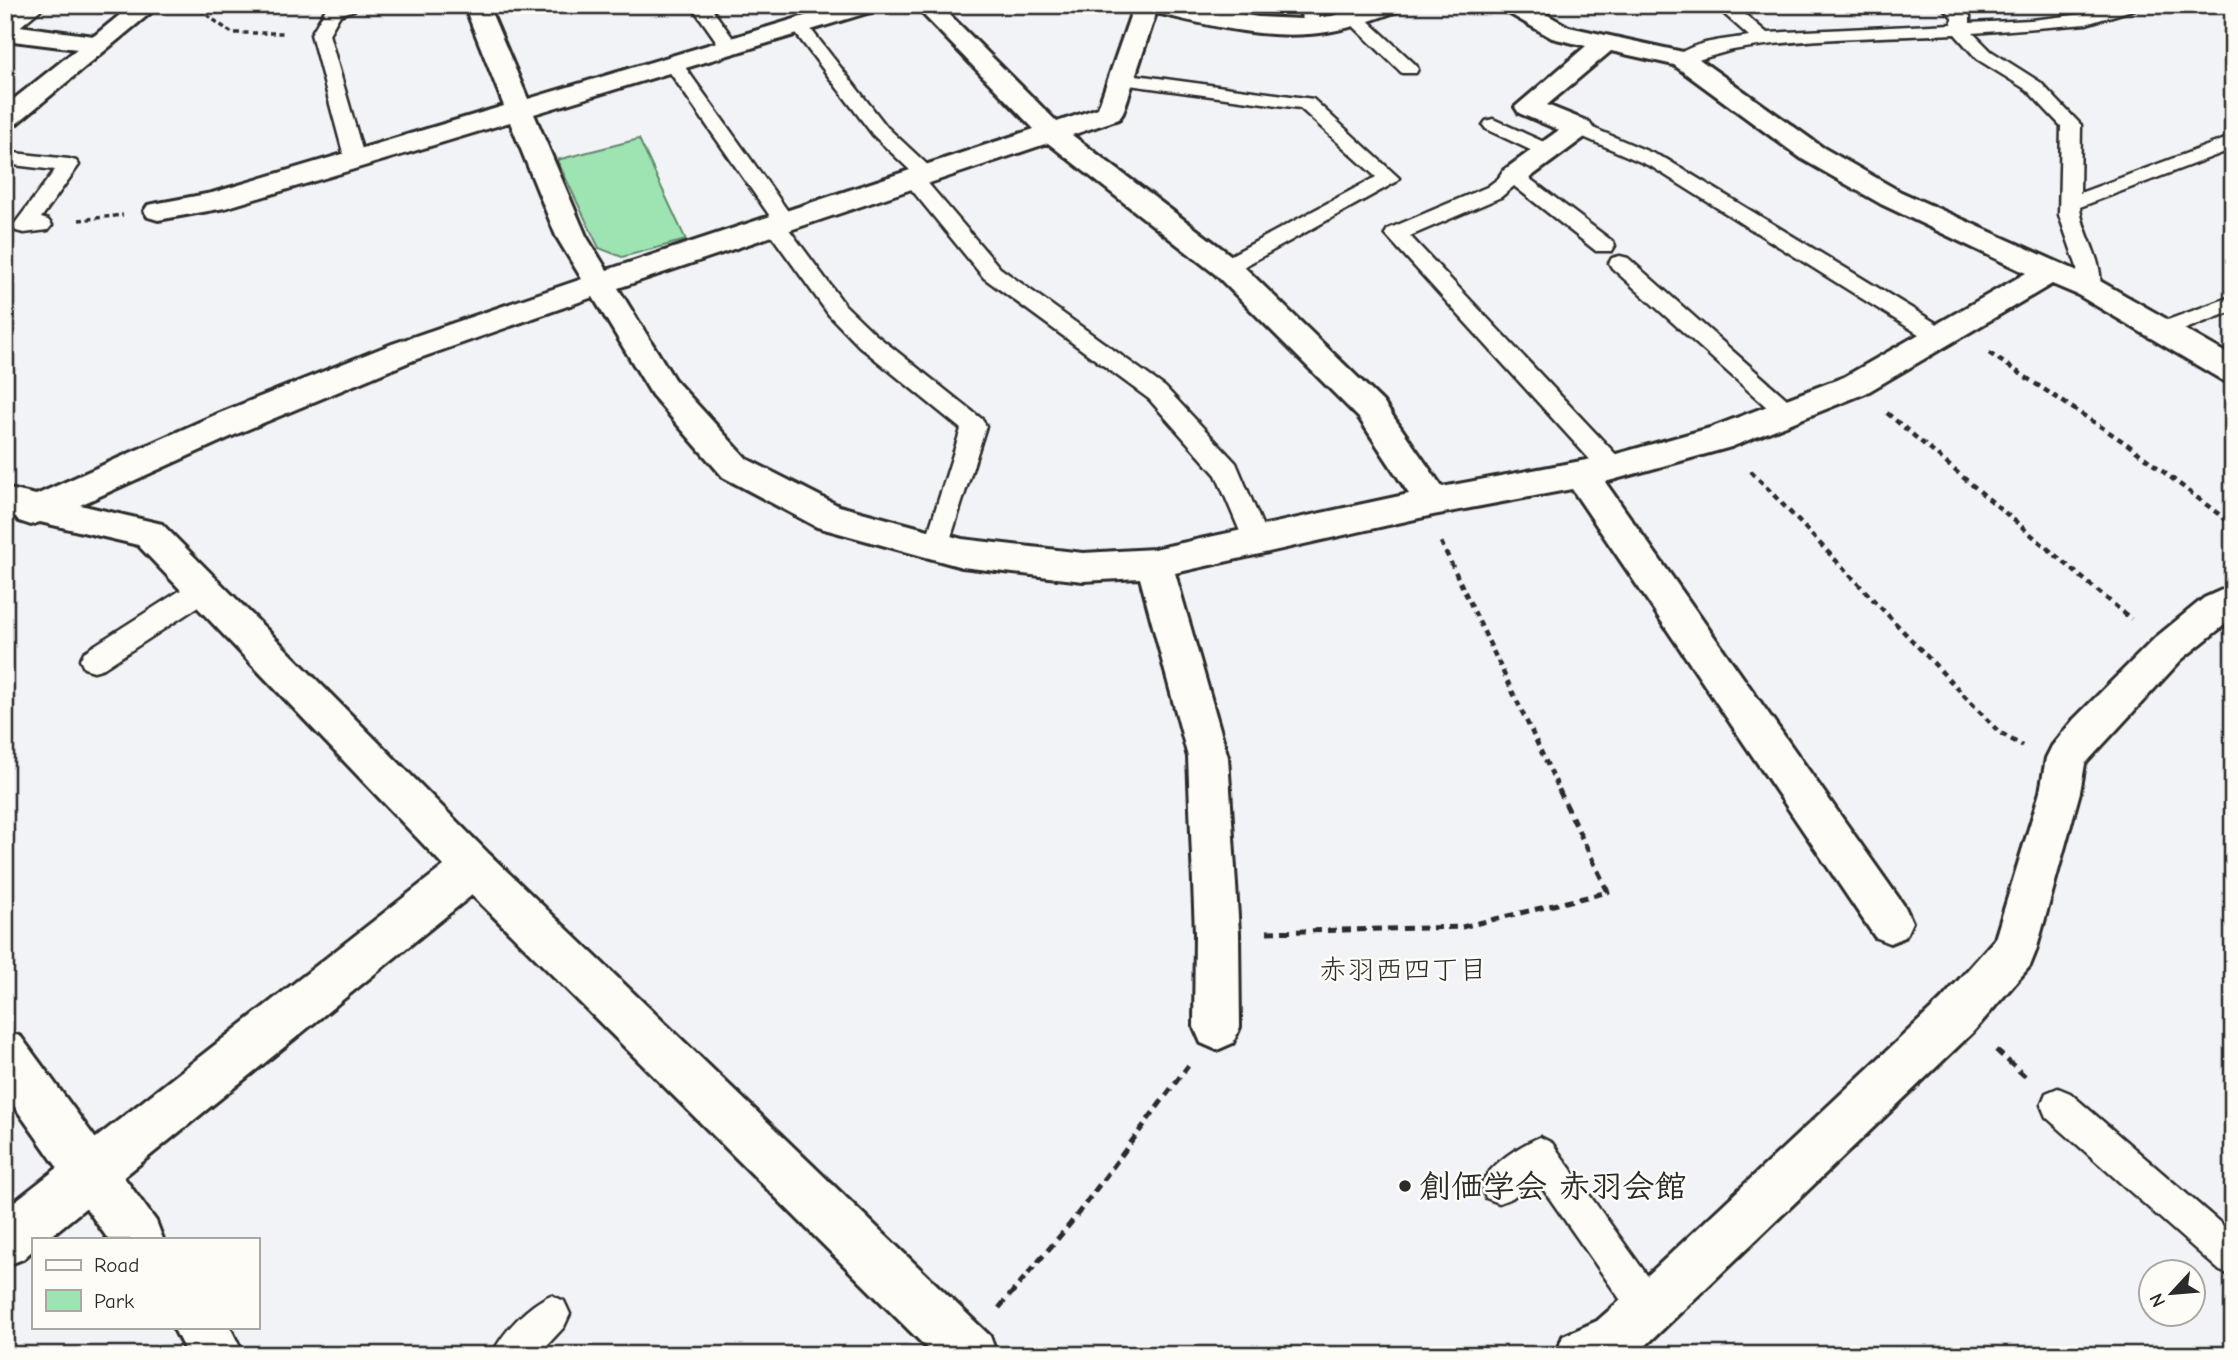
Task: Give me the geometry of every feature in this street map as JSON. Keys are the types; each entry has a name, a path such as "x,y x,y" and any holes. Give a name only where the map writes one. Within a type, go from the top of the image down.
{"street":[{"path":"5,119 148,5"},
{"path":"476,5 570,236 663,387 735,468 829,517 962,553 1083,567 1154,562 1428,503 1597,471 1719,438 1854,385 2050,272"},
{"path":"926,5 1054,134 1226,267 1371,410 1428,503"},
{"path":"16,512 403,352 600,283 1054,134 1110,113 1148,5 1260,25 1309,15 1355,18 1391,5"},
{"path":"1511,5 1561,33 1683,59 1812,152 1891,198 2089,288 2233,372"},
{"path":"158,211 215,202 800,27 854,7"},
{"path":"5,31 99,44"},
{"path":"1579,128 1528,107 1604,44"},
{"path":"1514,176 1579,128"},
{"path":"1597,471 1889,922"},
{"path":"16,512 149,534 474,868 971,1355"},
{"path":"1154,562 1208,757 1217,933 1217,1027"},
{"path":"1582,1355 1615,1339 1648,1309 1957,1016 2014,951 2060,792 2066,758 2088,731 2168,649 2217,609 2233,600"},
{"path":"5,1241 474,868"},
{"path":"5,1053 137,1238"},
{"path":"200,1328 218,1355"}],"lane":[{"path":"5,31 37,5"},
{"path":"700,5 731,48"},
{"path":"1723,5 1763,39"},
{"path":"1950,5 1961,16 1959,27 1962,34 1978,50 2029,82 2071,125 2068,216 2091,277 2089,288"},
{"path":"1683,59 1703,50 1763,39 2031,25 2085,19 2129,5"},
{"path":"348,6 333,11 320,34 355,160"},
{"path":"1355,18 1409,69"},
{"path":"800,27 880,131 920,177 992,273 1157,393 1227,470 1256,541"},
{"path":"673,64 837,310 867,340 974,426 937,546"},
{"path":"1121,79 1306,103 1389,178 1226,267"},
{"path":"1493,125 1548,151"},
{"path":"1579,128 1659,163 1947,333"},
{"path":"2068,204 2233,142"},
{"path":"5,158 69,165 24,226 41,225"},
{"path":"1597,471 1396,234 1494,191 1514,176 1604,246"},
{"path":"1620,262 1788,413"},
{"path":"2162,330 2233,303"},
{"path":"93,660 204,589"},
{"path":"2058,1105 2233,1258"},
{"path":"1499,1185 1541,1155 1648,1309"},
{"path":"511,1355 551,1314"}],"path":[{"path":"193,5 232,33 320,34"},
{"path":"41,225 158,211"},
{"path":"1947,333 2127,444 2233,526"},
{"path":"1854,385 2140,627"},
{"path":"1719,438 1997,731"},
{"path":"1217,933 1462,927 1608,892 1428,503"},
{"path":"1957,1016 2058,1105"},
{"path":"1003,1303 1070,1224 1174,1085"}],"green space":[{"path":"639,139 686,240 622,257 599,248 557,160"}],"place":[{"name":"創価学会 赤羽会館","path":"1405,1186"}],"district":[{"name":"赤羽西四丁目","path":"1403,969"}]}
